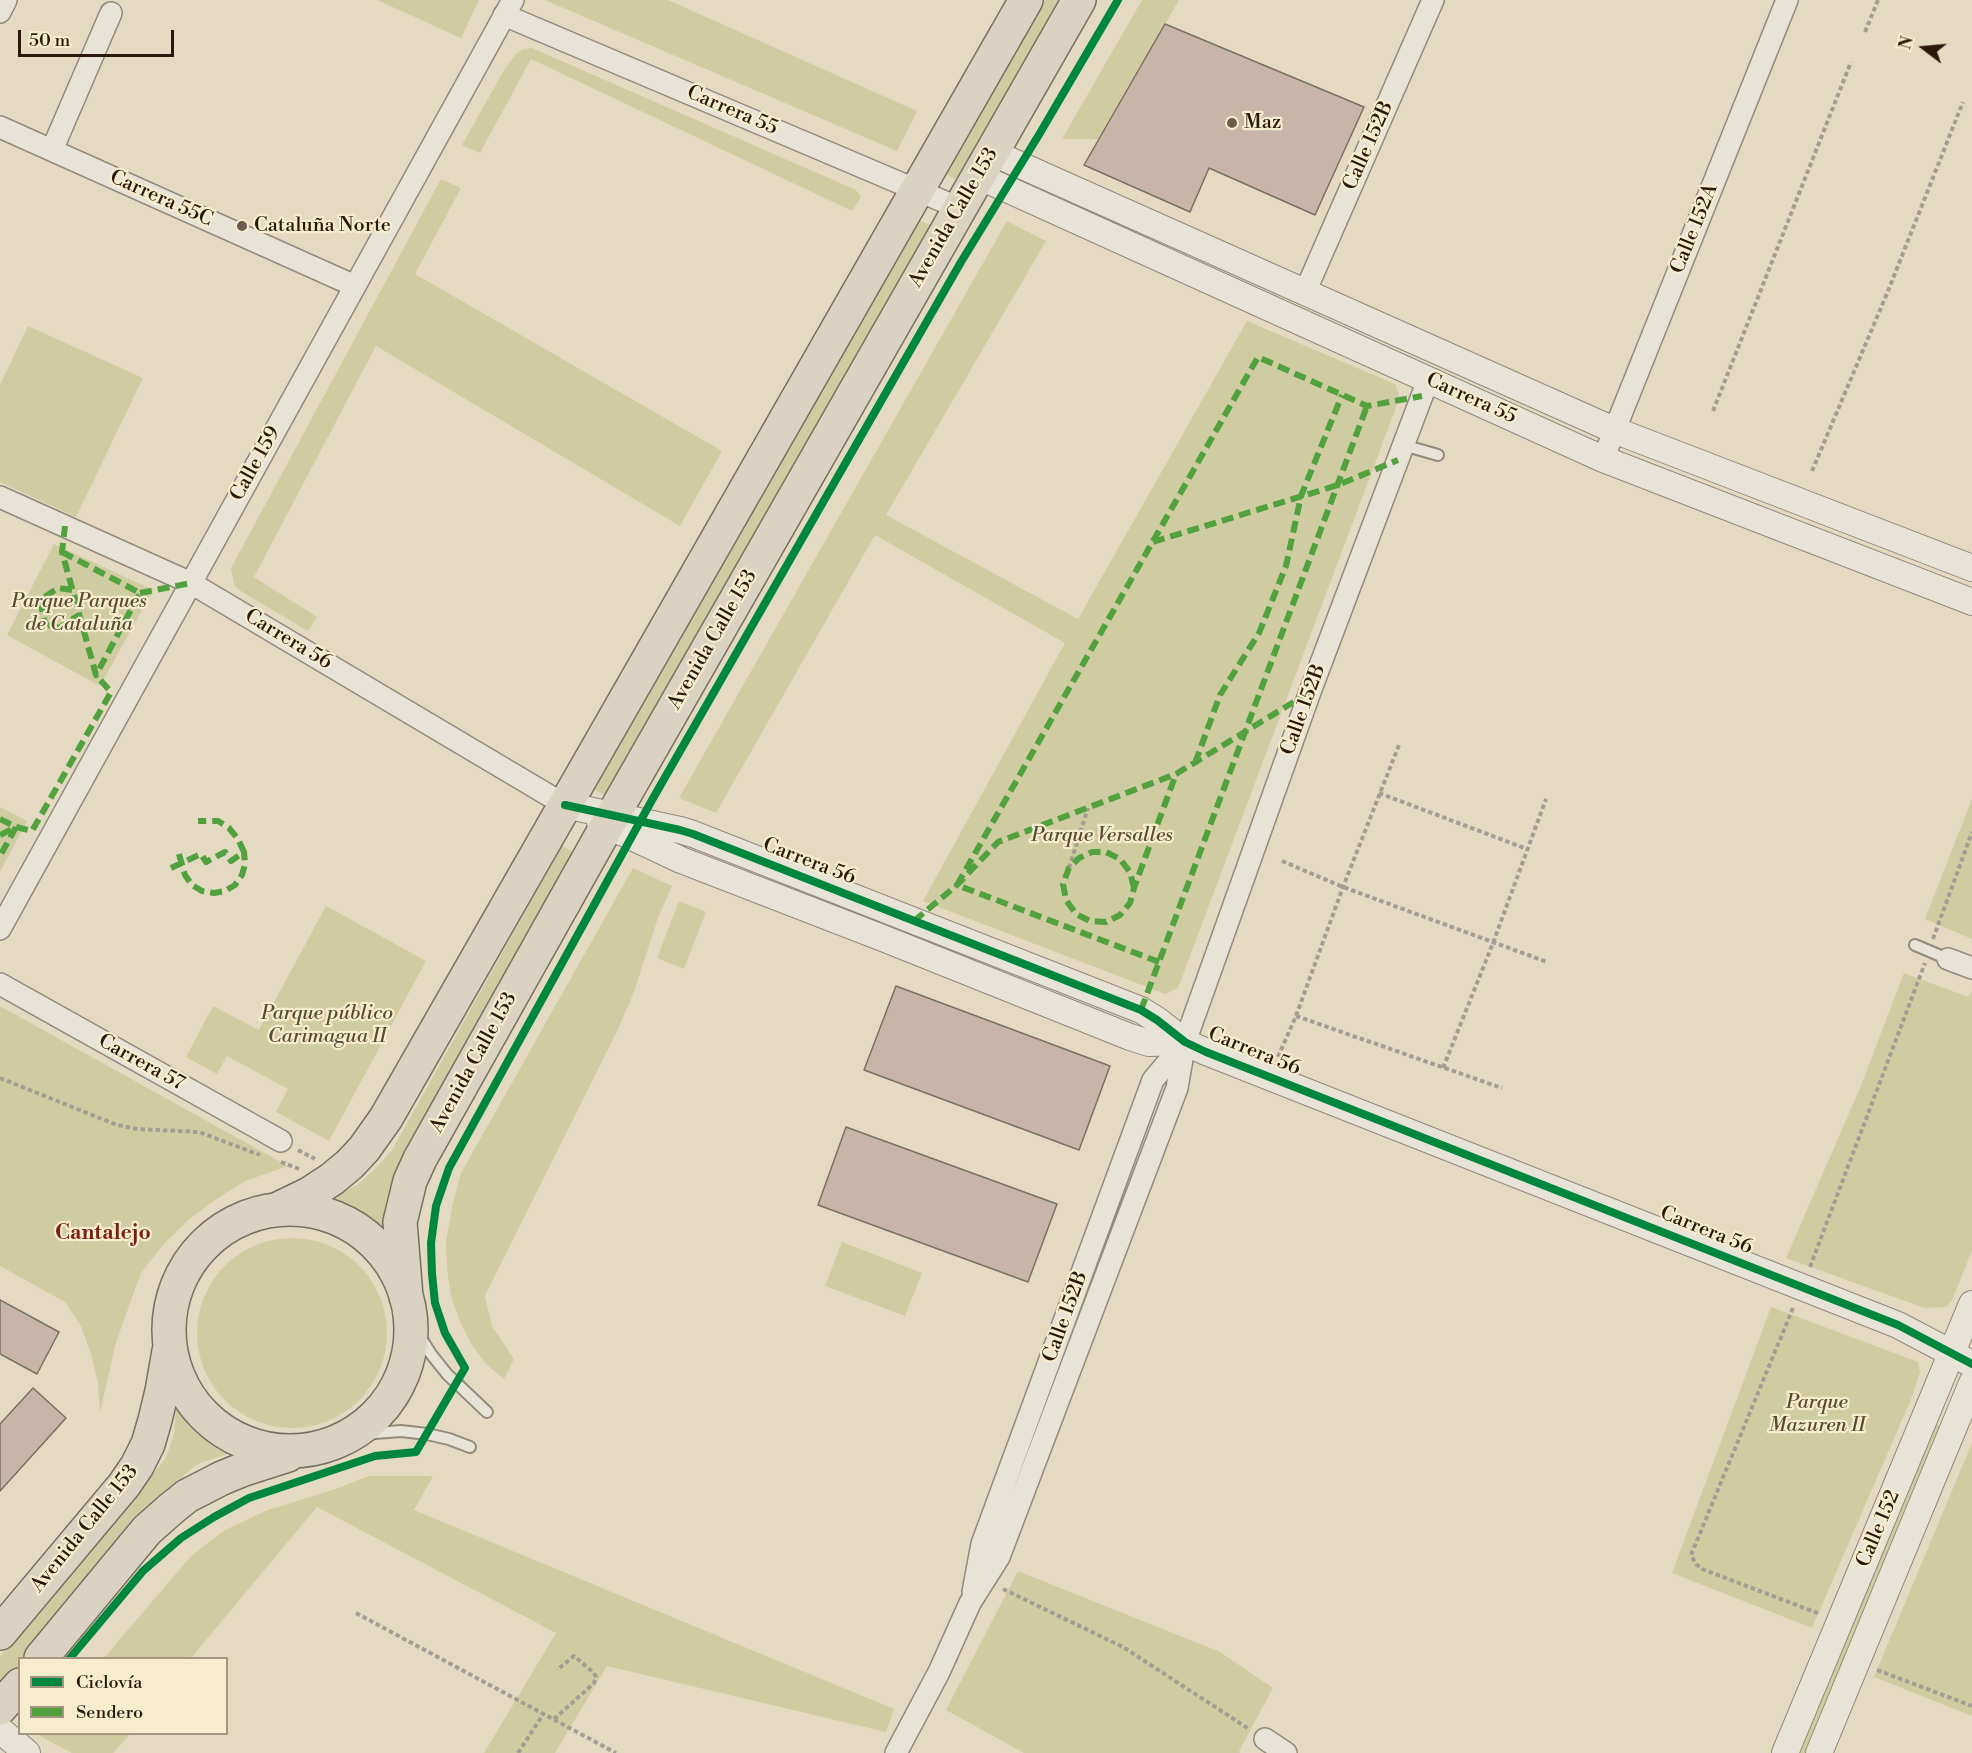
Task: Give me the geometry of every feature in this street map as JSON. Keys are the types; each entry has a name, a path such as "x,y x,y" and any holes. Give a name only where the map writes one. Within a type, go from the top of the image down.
{"main road":[{"path":"278,1209 309,1194 332,1179 364,1149 386,1118 1026,0"},
{"name":"Avenida Calle 153","path":"301,1451 326,1446 349,1437 371,1420 389,1399 402,1375 409,1348 400,1222 410,1181 420,1159 610,820 1079,0"},
{"path":"301,1451 275,1451 249,1445 225,1433 204,1417 187,1396 176,1372 170,1346 169,1326 176,1288 195,1255 216,1234 241,1219 278,1209 318,1212 339,1219 374,1242 398,1277 408,1309"},
{"name":"Avenida Calle 153","path":"0,1633 124,1485 136,1466 155,1420 170,1346"},
{"path":"43,1657 147,1530 172,1508 188,1496 244,1468 301,1451"},
{"path":"0,1708 18,1687"}],"street":[{"path":"0,12 6,0"},
{"name":"Calle 152B","path":"1305,292 1433,0"},
{"name":"Calle 152A","path":"1603,459 1787,0"},
{"name":"Carrera 55","path":"508,8 959,208"},
{"name":"Calle 159","path":"0,929 508,8"},
{"path":"52,150 111,13"},
{"name":"Carrera 55C","path":"0,127 355,286"},
{"name":"Carrera 55","path":"984,164 1078,192 1305,292 1881,550 1972,602"},
{"name":"Carrera 55","path":"984,164 1067,217 1603,459 1881,550 1972,568"},
{"path":"1067,217 1078,192"},
{"name":"Calle 152B","path":"896,1753 939,1672 970,1603 999,1557 1177,1088 1185,1042 1310,692 1428,380"},
{"name":"Carrera 56","path":"0,497 191,583 565,805 610,820 681,860 1130,1037 1149,1043 1185,1042 1964,1349"},
{"path":"1939,955 1972,968"},
{"name":"Carrera 57","path":"0,984 276,1150"},
{"name":"Calle 152B","path":"970,1603 982,1544 1153,1080 1185,1042"},
{"name":"Calle 152","path":"1785,1753 1964,1349 1972,1304"},
{"name":"Calle 152","path":"1819,1753 1972,1383"},
{"path":"0,1730 27,1753"},
{"path":"1265,1739 1286,1753"}],"lane":[{"path":"1403,445 1438,455"},
{"path":"1915,945 1939,955"},
{"path":"408,1309 431,1354 447,1374 487,1412"},
{"path":"349,1437 401,1431 427,1434 470,1447"}],"path":[{"path":"1865,32 1878,0"},
{"path":"1713,411 1851,62"},
{"path":"1812,471 1888,291 1963,102"},
{"path":"1278,1058 1399,745"},
{"path":"1379,793 1527,849"},
{"path":"1443,1068 1493,943 1546,799"},
{"path":"1069,868 1088,808"},
{"path":"1826,1617 1702,1569 1691,1555 1939,955 1972,832"},
{"path":"1282,861 1547,962"},
{"path":"1296,1016 1502,1088"},
{"path":"0,1078 117,1125 137,1129 199,1132 261,1155"},
{"path":"276,1150 303,1170"},
{"path":"986,1580 1123,1647 1265,1739"},
{"path":"356,1613 616,1753"},
{"path":"554,1719 594,1683 596,1677 574,1656 557,1670"},
{"path":"1874,1668 1972,1706"},
{"path":"518,1753 544,1713"}],"green space":[{"path":"377,0 479,0 461,38"},
{"path":"545,0 668,0 917,111 897,151"},
{"path":"1043,0 1062,0 959,181 944,173"},
{"path":"1142,0 1179,0 1098,139 1062,139"},
{"path":"532,48 856,190 861,197 852,211 531,59 480,153 462,145 504,70 515,55 523,49"},
{"path":"441,179 461,188 415,274 722,451 680,526 376,346 254,577 317,617 308,631 242,592 234,585 231,568"},
{"path":"919,220 932,226 606,796 593,789"},
{"name":"Parque Versalles","path":"1007,221 1046,241 886,515 1078,619 1247,321 1395,384 1400,397 1178,988 1165,994 923,901 1065,643 875,535 716,813 679,798"},
{"path":"28,326 143,378 76,517 0,482 0,385"},
{"name":"Parque Parques de Cataluña","path":"54,544 153,590 100,686 7,635"},
{"path":"1972,799 1972,939 1925,919"},
{"path":"0,807 27,821 0,872"},
{"path":"562,846 574,852 386,1238 360,1216 328,1204 327,1200 359,1184 392,1150"},
{"path":"633,868 672,886 658,918 634,992 618,1029 485,1296 492,1326 514,1359 504,1379 487,1365 473,1347 460,1322 451,1296 446,1241 453,1203 461,1173"},
{"path":"679,901 706,912 684,969 657,958"},
{"name":"Parque público Carimagua II","path":"326,906 426,961 329,1141 276,1112 288,1089 227,1056 217,1074 186,1057 213,1006 259,1030"},
{"path":"1904,973 1968,997 1972,991 1972,1251 1947,1307 1924,1308 1786,1258 1860,1088"},
{"path":"0,1006 288,1166 245,1181 215,1200 188,1220 163,1245 141,1273 116,1342 100,1412 98,1383 91,1354 81,1326 65,1302 0,1266"},
{"path":"301,1238 329,1245 360,1265 380,1296 386,1314 386,1352 380,1370 360,1401 329,1421 311,1427 283,1428 273,1427 247,1417 231,1407 218,1394 204,1370 198,1352 197,1324 198,1314 208,1288 218,1272 231,1259 255,1245 273,1239"},
{"path":"842,1242 922,1273 905,1316 825,1286"},
{"name":"Parque Mazuren II","path":"1771,1307 1918,1362 1920,1372 1912,1397 1812,1628 1672,1573"},
{"path":"176,1409 203,1437 230,1448 231,1453 200,1463 186,1473 26,1657 18,1657 18,1666 0,1687 0,1656 166,1458 174,1434"},
{"path":"1934,1424 1942,1426 1808,1753 1798,1753"},
{"path":"1972,1443 1972,1716 1874,1677"},
{"path":"369,1476 433,1476 414,1510 894,1709 886,1732 607,1666 555,1753 484,1753 556,1633 317,1507 192,1657 105,1657 191,1556 225,1530 268,1510"},
{"path":"1018,1571 1220,1652 1273,1688 1240,1753 1024,1753 946,1710"},
{"path":"38,1735 129,1735 113,1753 72,1753"}],"building":[{"name":"Maz","path":"1165,24 1364,107 1315,215 1209,168 1190,212 1084,165"},
{"path":"896,986 1110,1066 1079,1150 864,1070"},
{"path":"846,1127 1057,1204 1028,1282 818,1205"},
{"path":"0,1300 59,1332 37,1374 0,1354"},
{"path":"33,1388 66,1418 0,1491 0,1424"}],"marked path":[{"path":"1159,962 957,885 1258,357 1367,406 1422,396"},
{"path":"1195,763 1220,695 1259,633 1286,566 1301,496 1342,395"},
{"path":"1141,1010 1367,406"},
{"path":"1153,542 1338,485 1398,460"},
{"path":"62,552 140,593 96,675 62,552 65,526"},
{"path":"140,593 191,583"},
{"path":"72,590 58,588 40,600 45,624 59,628 79,615"},
{"path":"0,835 16,827 32,831 111,692 96,675"},
{"path":"914,921 957,885 998,842 1176,774 1310,692"},
{"path":"1134,888 1130,872 1120,859 1106,852 1092,852 1079,858 1069,868 1063,884 1066,900 1076,914 1090,921 1106,922 1120,915 1130,903 1176,774"},
{"path":"0,819 16,827 0,856"},
{"path":"171,868 201,854 206,862 225,852 231,861 244,852 238,839 229,828 218,821 198,821"},
{"path":"179,854 185,875 192,885 202,891 214,893 225,891 235,885 242,875 245,864 244,852"}],"cycle path":[{"path":"71,1657 143,1571 181,1538 214,1517 249,1498 375,1456 416,1452 465,1368 445,1333 435,1303 432,1274 431,1243 436,1206 449,1168 652,800 961,262 1118,0"},
{"path":"565,805 693,834 1141,1010 1185,1042 1206,1052 1898,1325 1972,1364"}],"place":[{"name":"Maz","path":"1232,123"},
{"name":"Cataluña Norte","path":"242,226"}],"district":[{"name":"Cantalejo","path":"103,1234"}]}
